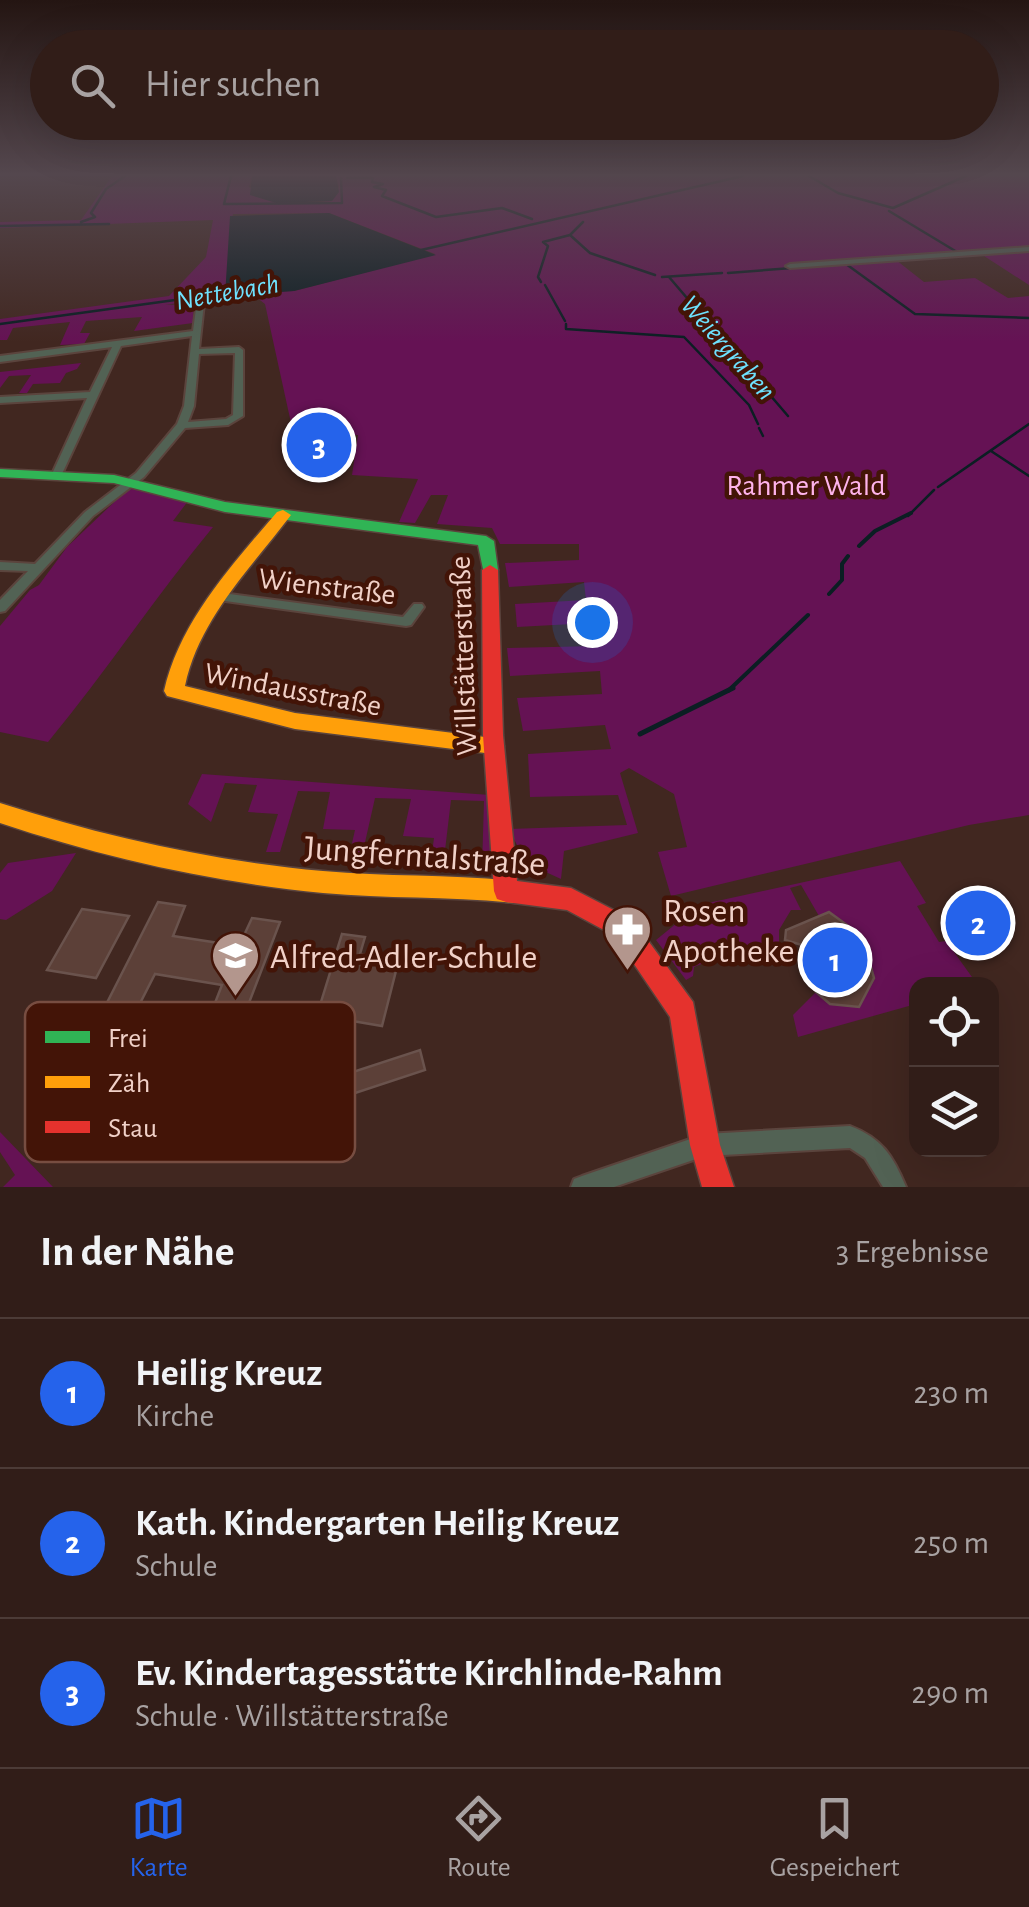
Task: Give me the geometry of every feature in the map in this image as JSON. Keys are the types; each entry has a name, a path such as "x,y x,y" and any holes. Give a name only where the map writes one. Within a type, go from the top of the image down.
{"street":[{"path":"790,266 1029,249"},
{"path":"0,608 89,514 149,466 182,425 189,406 200,303"},
{"path":"0,359 197,333"},
{"path":"56,474 116,345"},
{"path":"182,425 228,422 238,416 239,350 195,352"},
{"path":"0,412 2,400 91,396"},
{"name":"Willstätterstraße","path":"0,472 56,474 129,484 202,502 282,515 486,541 490,548 493,746 506,891"},
{"name":"Windausstraße","path":"282,515 222,596 174,676 174,691 295,721 493,746"},
{"path":"0,566 34,568"},
{"name":"Wienstraße","path":"222,596 406,622 418,606"},
{"name":"Jungferntalstraße","path":"0,813 78,840 178,864 325,882 571,898 624,928 683,1012 705,1145 718,1187"},
{"path":"582,1187 705,1145 850,1137 862,1140 876,1152 895,1187"}],"green space":[{"name":"Rahmer Wald","path":"211,231 231,231 225,296 165,305 194,304 193,323 134,331 142,317 86,321 80,333 90,333 84,344 60,345 70,322 13,328 7,340 0,340 0,319 169,296 206,257"},
{"name":"Rahmer Wald","path":"377,231 1029,231 1029,285 981,254 896,260 924,282 975,278 1008,298 1029,296 1029,815 969,825 671,896 658,852 687,847 674,794 629,768 620,773 638,833 564,851 561,879 526,863 509,829 627,825 618,795 530,797 528,754 611,749 605,725 523,731 517,698 602,694 600,671 510,676 507,648 596,646 591,623 517,627 515,604 586,600 584,582 509,587 505,563 579,560 579,544 500,544 492,528 437,524 448,495 431,495 415,523 399,522 418,479 352,475 358,435 308,437 287,424 291,423 265,304 256,297 257,292 294,291 435,254"},
{"path":"81,363 66,373 60,383 33,384 27,393 19,393 31,375 9,376 0,388 0,372"},
{"path":"130,487 188,501 173,521 213,527 48,742 0,732 0,626 30,590 39,585 67,547"},
{"path":"202,774 490,795 492,868 482,868 484,801 451,800 443,867 430,868 434,838 403,836 411,799 375,798 361,860 348,861 355,830 323,829 330,792 298,791 280,852 266,852 278,814 248,812 257,785 225,783 211,822 188,804"},
{"path":"76,853 52,891 6,920 0,919 0,873 8,863"},
{"path":"900,861 926,903 917,906 939,942 946,941 972,977 909,977 909,1006 798,1037 793,1015 816,992 831,1004 859,1007 874,978 862,936 829,912 819,916 801,885 790,888 801,910 791,910 779,930 779,945 751,944 742,954 726,954 694,967 693,976 686,980 656,940 699,905"},
{"path":"0,1132 53,1187 3,1187 15,1175 0,1152"}],"water":[{"path":"229,231 376,231 436,255 294,291 225,296"}],"building":[{"path":"158,902 185,906 173,936 239,946 252,918 280,922 249,1002 215,1002 222,985 155,974 141,1002 107,1002"},
{"path":"82,909 129,916 96,978 47,970"},
{"path":"829,912 862,936 874,978 859,1007 830,1004 816,992 802,945 785,940 786,930"},
{"path":"342,934 365,937 360,954 399,959 382,1026 355,1021 355,1002 321,1002"},
{"path":"420,1050 425,1070 355,1093 355,1071"}],"waterway":[{"name":"Nettebach","path":"421,250 502,231"},
{"path":"570,235 574,231"},
{"path":"923,231 957,252"},
{"path":"541,282 538,277 548,246 543,242 570,235"},
{"path":"570,235 590,253 655,275"},
{"path":"846,264 915,314 1029,318"},
{"path":"728,273 792,268"},
{"path":"662,277 722,273"},
{"name":"Weiergraben","path":"669,277 788,416"},
{"path":"545,285 565,321"},
{"name":"Nettebach","path":"0,324 226,293"},
{"path":"566,324 566,329 684,337 749,405 758,424"},
{"path":"938,487 1029,424"},
{"path":"759,428 763,436"},
{"path":"991,451 1029,476"},
{"path":"911,513 934,490"},
{"path":"859,546 875,531 911,513"},
{"path":"908,516 911,513"},
{"path":"829,594 842,580 842,564 848,556"},
{"path":"729,690 808,615"},
{"path":"729,690 733,688"},
{"path":"640,734 729,690"}],"traffic: fast":[{"path":"0,473 114,479 225,507 486,541 490,570"}],"traffic: slow":[{"path":"283,515 201,622 188,646 174,691 295,721 493,746"},
{"path":"0,813 120,848 240,872 347,884 515,892"}],"traffic: jam":[{"path":"490,570 493,735 506,891"},
{"path":"515,892 571,899 624,928 683,1012 705,1145 718,1187"}],"place":[{"name":"Ev. Kindertagesstätte Kirchlinde-Rahm","path":"319,445"},
{"name":"Kath. Kindergarten Heilig Kreuz","path":"978,923"},
{"name":"Heilig Kreuz","path":"835,960"},
{"name":"Rosen Apotheke","path":"628,972"},
{"name":"Alfred-Adler-Schule","path":"235,998"}]}
